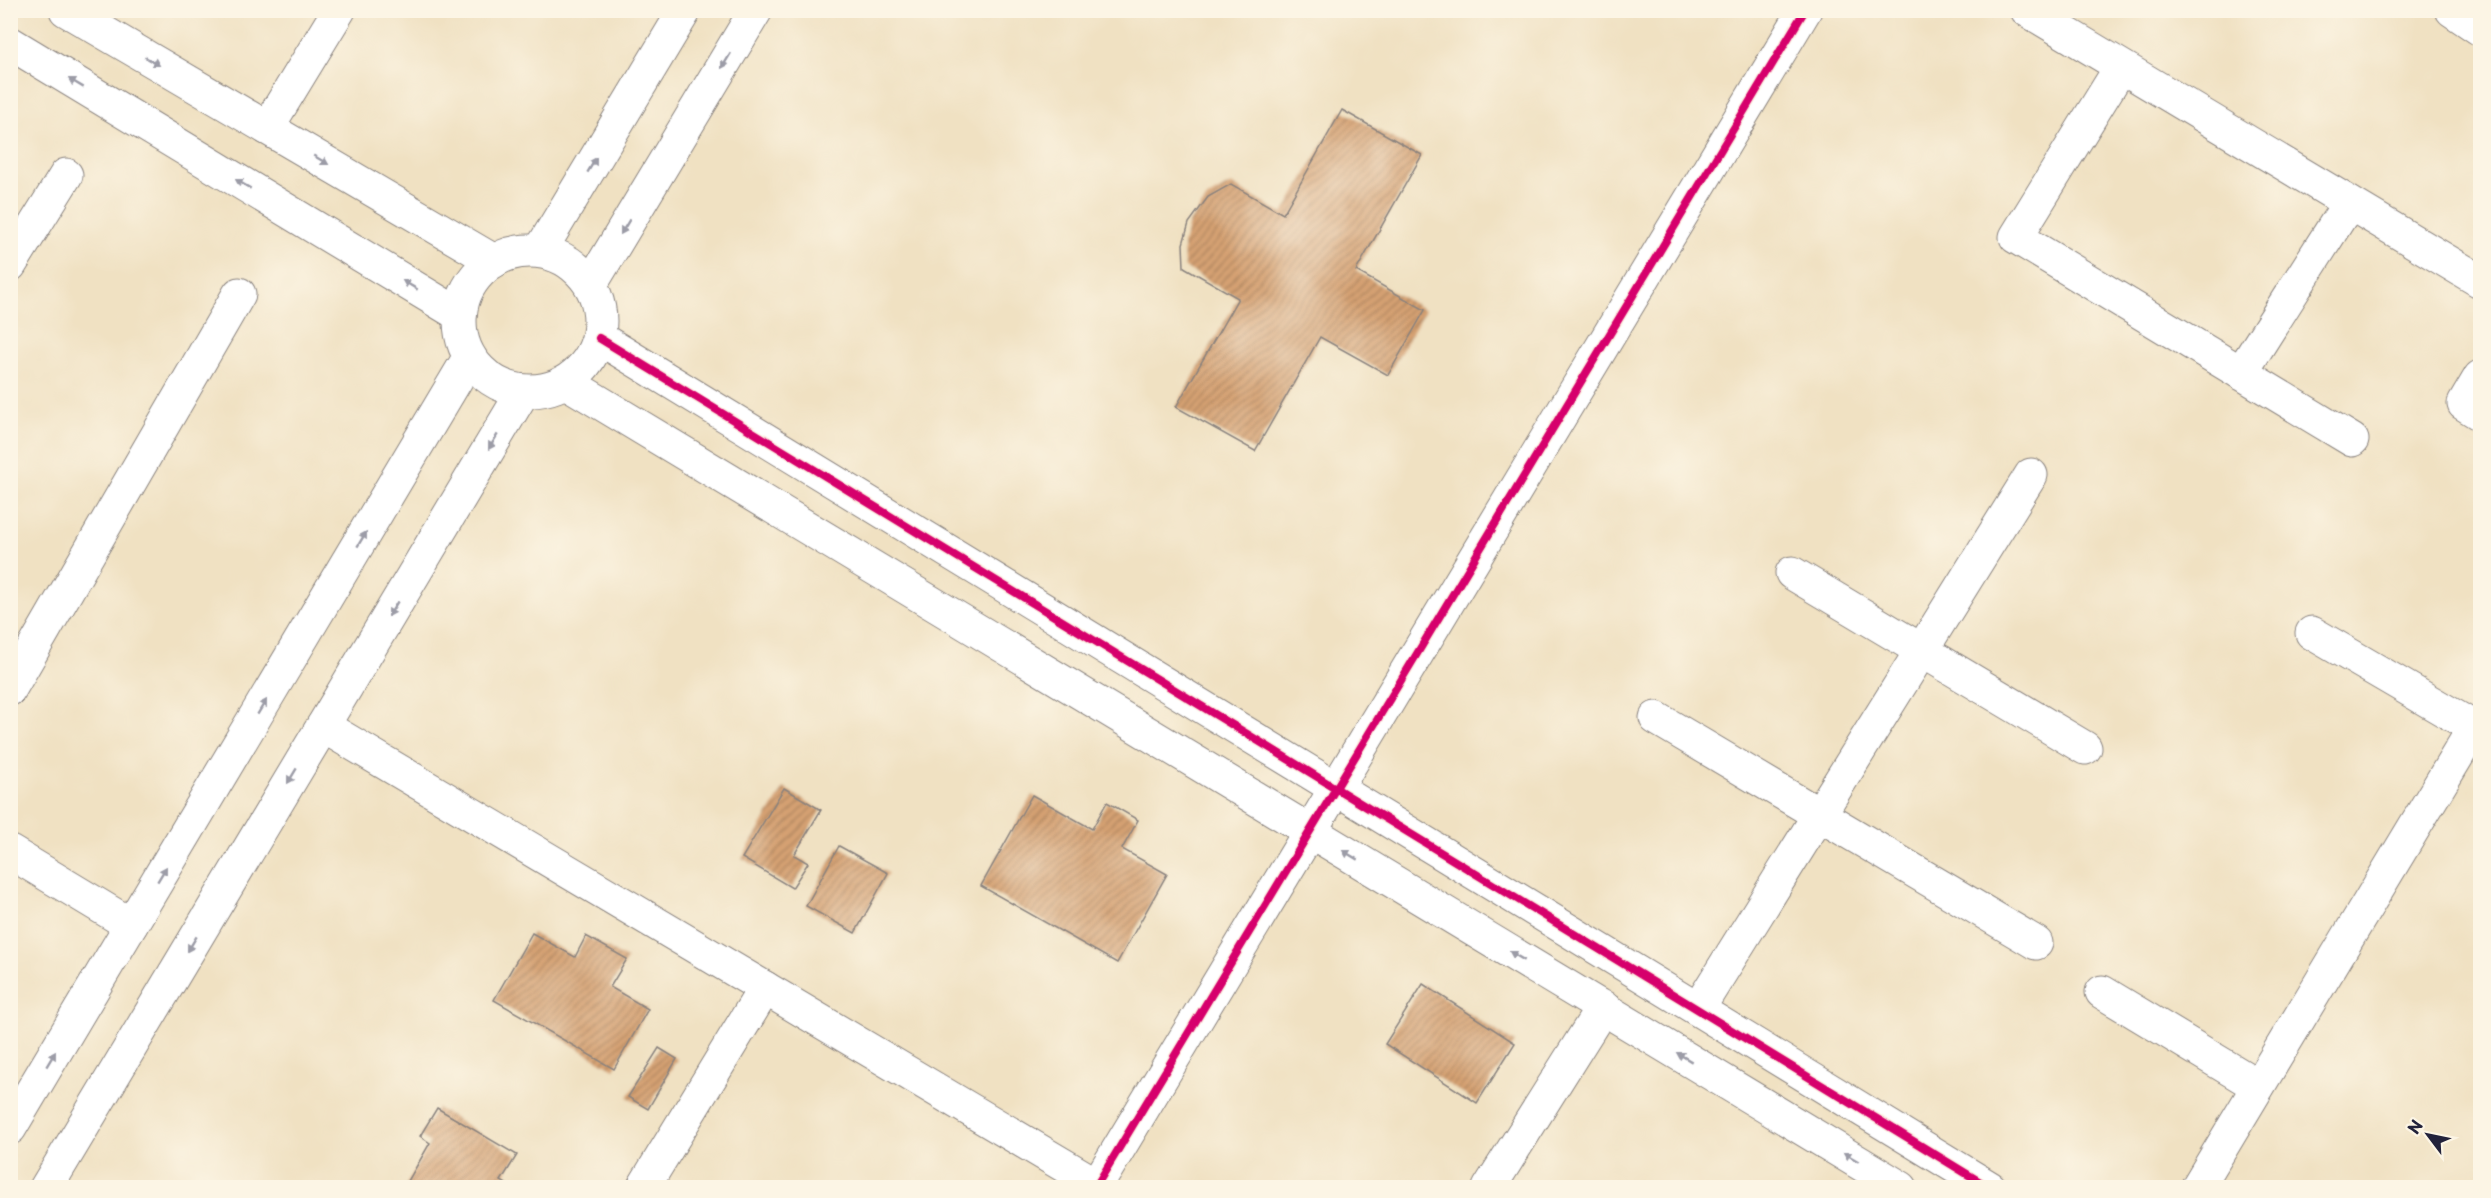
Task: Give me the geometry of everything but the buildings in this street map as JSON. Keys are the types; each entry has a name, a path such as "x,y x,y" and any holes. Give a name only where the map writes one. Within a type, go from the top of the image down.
{"street":[{"path":"66,10 494,261"},
{"path":"267,128 339,10"},
{"path":"540,251 685,10"},
{"path":"591,284 756,10"},
{"path":"323,726 1096,1186 1805,10"},
{"path":"2027,10 2481,281"},
{"path":"2452,10 2481,29"},
{"path":"10,43 460,315"},
{"path":"2121,67 2016,237 2352,440"},
{"path":"10,265 66,175"},
{"path":"2241,373 2349,203"},
{"path":"519,251 540,251 572,264 591,284 600,310 599,338 588,362 566,382 543,391 523,392 490,380 470,358 460,335 460,315 472,281 494,261 519,251"},
{"path":"10,689 239,294"},
{"path":"599,338 1990,1188"},
{"path":"10,1128 20,1089 131,925 470,358"},
{"path":"2481,376 2464,404 2481,414"},
{"path":"566,382 1901,1188"},
{"path":"46,1188 523,392"},
{"path":"1698,1009 2031,475"},
{"path":"1792,573 2085,748"},
{"path":"2197,1188 2477,729 2312,633"},
{"path":"1656,718 2036,944"},
{"path":"10,852 131,925"},
{"path":"643,1188 765,988"},
{"path":"2102,992 2258,1086"},
{"path":"1489,1188 1603,1007"}],"cycle path":[{"path":"1095,1188 1805,10"},
{"path":"599,338 1990,1188"}]}
